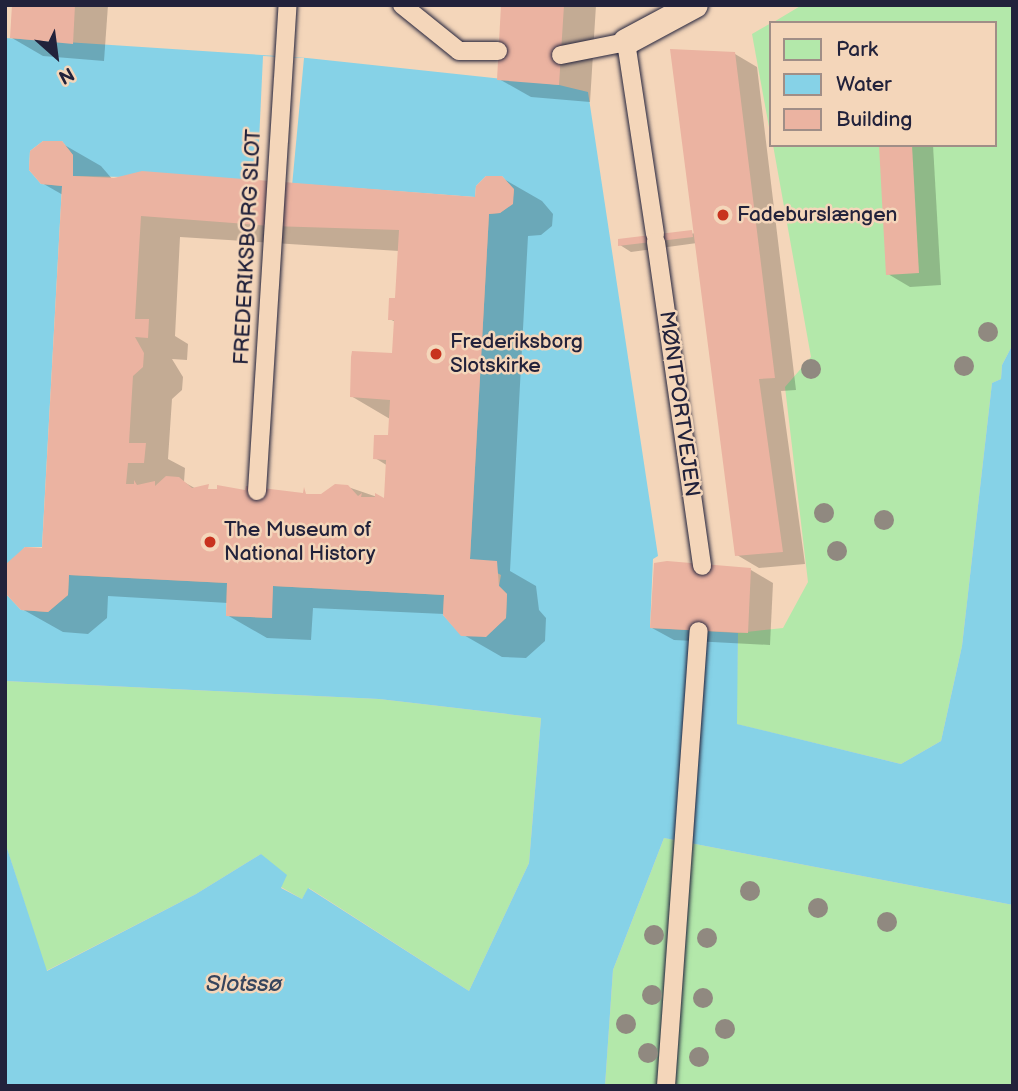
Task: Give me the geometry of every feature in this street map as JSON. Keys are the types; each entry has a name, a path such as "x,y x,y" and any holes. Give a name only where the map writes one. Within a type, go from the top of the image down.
{"street":[{"path":"626,42 695,5"}],"lane":[{"name":"FREDERIKSBORG SLOT","path":"257,491 274,186 288,5"},
{"path":"402,5 459,51 498,51"},
{"path":"561,55 626,42"},
{"name":"MØNTPORTVEJEN","path":"626,42 702,566"},
{"path":"666,1086 699,631"}],"green space":[{"path":"802,5 1013,5 1013,344 1002,365 1001,379 992,383 962,646 941,741 901,764 736,724 738,633 783,628 808,582 785,387 811,357 773,147 997,147 997,21 775,21"},
{"path":"769,24 769,127 752,34"},
{"path":"5,681 379,699 541,718 529,863 469,991 309,888 302,899 281,887 261,854 196,894 46,971 5,842"},
{"path":"664,838 1013,905 1013,1086 605,1086 613,970"}],"water":[{"name":"Slotssø","path":"5,38 307,58 559,85 588,92 658,556 653,559 650,628 738,633 737,724 901,764 941,741 962,646 992,383 1001,379 1002,365 1013,344 1013,905 664,838 613,970 605,1086 5,1086 5,842 47,971 196,894 261,854 287,875 281,888 302,899 308,888 469,991 529,863 541,718 379,699 5,681 5,593 21,610 48,612 68,595 69,575 227,583 226,616 271,618 273,586 444,595 443,615 461,635 486,636 506,618 507,594 499,586 501,575 470,559 489,214 500,213 512,204 514,190 502,176 486,176 476,186 475,197 233,179 73,176 73,155 62,141 43,141 30,151 29,170 41,184 62,186 42,547 25,547 5,570"}],"pier":[{"path":"263,56 304,58 292,186 257,184"}],"building":[{"path":"12,5 75,5 73,44 10,38"},
{"path":"501,5 564,5 559,85 497,80"},
{"name":"Fadeburslængen","path":"670,49 735,52 775,378 759,379 783,552 735,556"},
{"path":"43,141 62,141 73,155 73,176 114,178 142,171 475,197 476,186 486,176 502,176 514,189 513,204 500,213 489,214 470,559 497,561 499,586 507,594 506,618 486,637 461,636 443,615 444,595 273,586 272,618 226,616 227,583 69,575 68,595 48,612 21,610 5,593 6,564 25,547 42,548 62,186 41,184 29,170 30,151","holes":["141,216 271,226 399,230 395,298 389,298 388,320 394,320 392,353 352,351 351,357 350,397 390,400 388,435 374,435 373,459 386,460 384,498 375,493 375,497 361,497 362,493 358,496 348,485 335,484 321,494 306,494 304,487 303,493 246,486 245,490 217,485 217,489 208,489 209,484 192,488 179,477 166,476 155,486 155,481 137,485 134,480 134,484 126,484 128,463 144,463 146,443 129,443 133,376 143,367 144,353 135,337 148,338 149,319 135,319"]},
{"path":"879,147 912,147 919,273 886,275"},
{"path":"692,230 693,237 618,246 618,239"},
{"path":"667,561 751,568 748,633 650,628 654,563"}],"place":[{"name":"Fadeburslængen","path":"723,215"},
{"name":"Frederiksborg Slotskirke","path":"436,354"},
{"name":"The Museum of National History","path":"210,542"}]}
